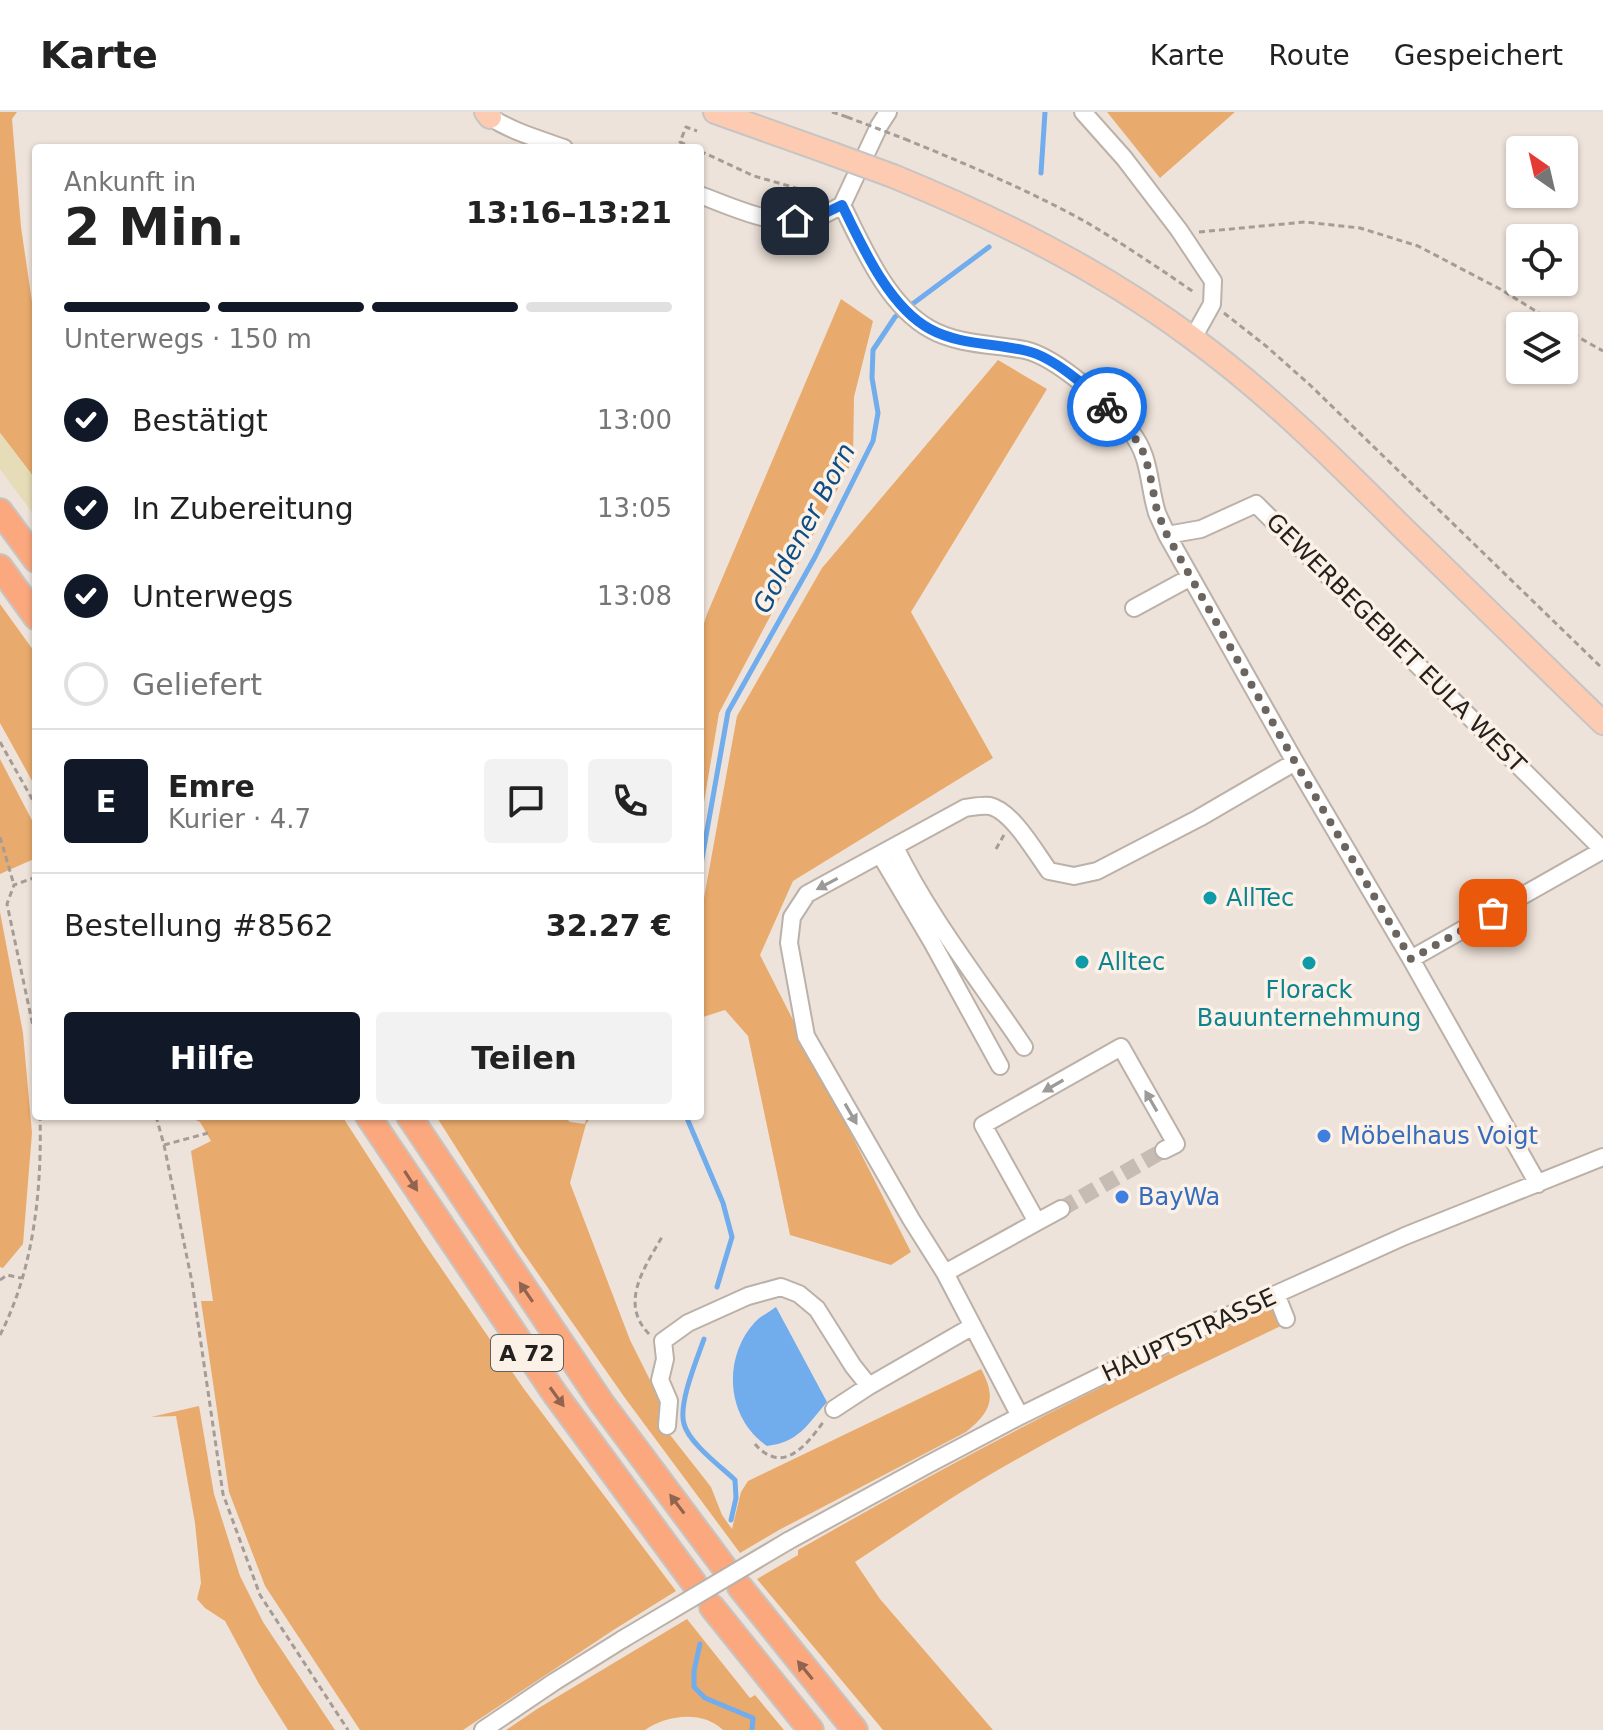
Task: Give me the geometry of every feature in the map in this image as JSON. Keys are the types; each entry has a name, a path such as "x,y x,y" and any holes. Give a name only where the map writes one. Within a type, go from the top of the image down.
{"highway":[{"path":"0,511 32,555"},
{"path":"0,567 32,611"},
{"name":"A 72","path":"371,1120 555,1394 694,1583"},
{"name":"A 72","path":"412,1120 601,1402 724,1567"},
{"path":"740,1587 855,1730"},
{"path":"712,1607 811,1730"}],"main road":[{"path":"715,112 893,176 1016,230 1128,293 1193,338 1269,400 1603,723"}],"street":[{"path":"1083,112 1124,158 1213,281 1212,304 1193,338"},
{"path":"488,114 519,132 553,144"},
{"path":"704,196 773,219 795,221 815,218 835,201 879,123"},
{"path":"835,201 871,263 904,308 930,329 951,338 1029,351 1050,360 1098,398 1131,432 1142,449 1157,511 1167,535 1538,1184"},
{"name":"GEWERBEGEBIET EULA WEST","path":"1167,535 1201,529 1256,504 1603,850 1411,959"},
{"path":"1134,608 1191,577"},
{"path":"1020,1416 945,1273 806,1036 789,943 792,917 807,894 965,808 988,805 1003,811 1049,871 1074,876 1097,871 1199,818 1295,762"},
{"path":"888,851 909,875 941,928 1024,1047"},
{"path":"888,851 932,942 1000,1066"},
{"path":"1037,1222 983,1125 1121,1047 1176,1144 1164,1150"},
{"name":"HAUPTSTRASSE","path":"483,1730 623,1639 788,1541 1020,1416 1170,1342 1405,1236 1603,1157"},
{"path":"945,1273 1061,1209"},
{"path":"667,1426 669,1401 660,1380 665,1359 663,1341 688,1323 748,1296 781,1287 799,1294 817,1309 869,1386"},
{"path":"1276,1294 1286,1319"},
{"path":"834,1409 973,1326"}],"path":[{"path":"832,112 999,179 1084,221 1212,304 1310,385 1603,669"},
{"path":"685,144 680,142 686,127 697,131"},
{"path":"704,153 754,176 835,201"},
{"path":"1179,230 1199,232 1305,222 1360,228 1418,246 1538,312"},
{"path":"1578,336 1603,351"},
{"path":"0,742 32,799"},
{"path":"0,837 14,885 7,904 32,1022"},
{"path":"14,885 32,878"},
{"path":"0,1335 10,1315 34,1232 40,1120"},
{"path":"157,1120 192,1282 223,1494 260,1595 348,1730"},
{"path":"164,1145 208,1133"},
{"path":"663,1235 637,1285 634,1301 638,1320 646,1333 663,1341"},
{"path":"0,1280 7,1275 21,1278"},
{"path":"755,1444 777,1458 796,1452 834,1409"}],"shaded area":[{"path":"0,112 17,112 12,119 21,227 32,302 32,475 0,433"},
{"path":"1107,112 1235,112 1160,178"},
{"path":"841,299 873,321 854,397 853,460 719,713 704,802 704,623"},
{"path":"998,360 1047,389 911,612 993,758 793,881 760,955 911,1252 891,1265 790,1235 748,1036 725,1010 704,1017 704,898 737,716 822,568"},
{"path":"0,604 32,648 32,781 0,723"},
{"path":"0,759 32,820 32,860 0,874"},
{"path":"0,912 23,1033 32,1133 23,1244 3,1268 0,1267"},
{"path":"196,1120 345,1120 524,1389 676,1591 463,1730 360,1730 265,1586 229,1492 201,1301 213,1301 191,1151 211,1141"},
{"path":"439,1120 568,1120 585,1124 589,1120 570,1183 630,1340 661,1402 660,1422 711,1487 722,1515 732,1529 741,1492 748,1481 981,1369 989,1388 989,1404 981,1418 966,1432 740,1553 625,1398 518,1245"},
{"path":"1265,1310 1273,1310 1281,1326 1069,1430 987,1476 855,1562 880,1599 993,1730 883,1730 757,1579 798,1555 798,1550 970,1455 1146,1365"},
{"path":"199,1406 214,1494 240,1576 263,1622 335,1730 288,1730 225,1621 197,1599 201,1583 195,1523 176,1416 151,1417"},
{"path":"687,1619 750,1698 755,1695 784,1730 723,1730 705,1719 684,1717 664,1721 645,1730 506,1730 537,1709"}],"sand":[{"path":"0,433 32,475 32,513 0,469"}],"water":[{"path":"776,1307 827,1402 795,1436 767,1446 743,1420 736,1404 733,1370 744,1337 755,1322"}],"waterway":[{"name":"Goldener Born","path":"1041,173 1045,112"},
{"name":"Goldener Born","path":"704,847 728,712 815,557 873,441 878,413 872,378 873,350 895,317 989,247"},
{"name":"Goldener Born","path":"688,1120 723,1203 732,1237 717,1287"},
{"name":"Goldener Born","path":"704,1339 686,1394 684,1424 698,1446 735,1480 736,1498 731,1520"},
{"name":"Goldener Born","path":"700,1644 694,1687 705,1698 753,1718 752,1730"}],"tunnel":[{"path":"1061,1209 1164,1150"}],"way so far":[{"path":"1107,407 1131,432 1142,449 1157,511 1167,535 1411,959 1493,913"}],"place":[{"name":"AllTec","path":"1210,898"},
{"name":"Alltec","path":"1082,962"},
{"name":"Florack Bauunternehmung","path":"1309,963"},
{"name":"Möbelhaus Voigt","path":"1324,1136"},
{"name":"BayWa","path":"1122,1197"}],"route":[{"path":"795,221 815,218 842,205 871,263 909,314 930,329 951,338 1029,351 1050,360 1107,407"}]}
